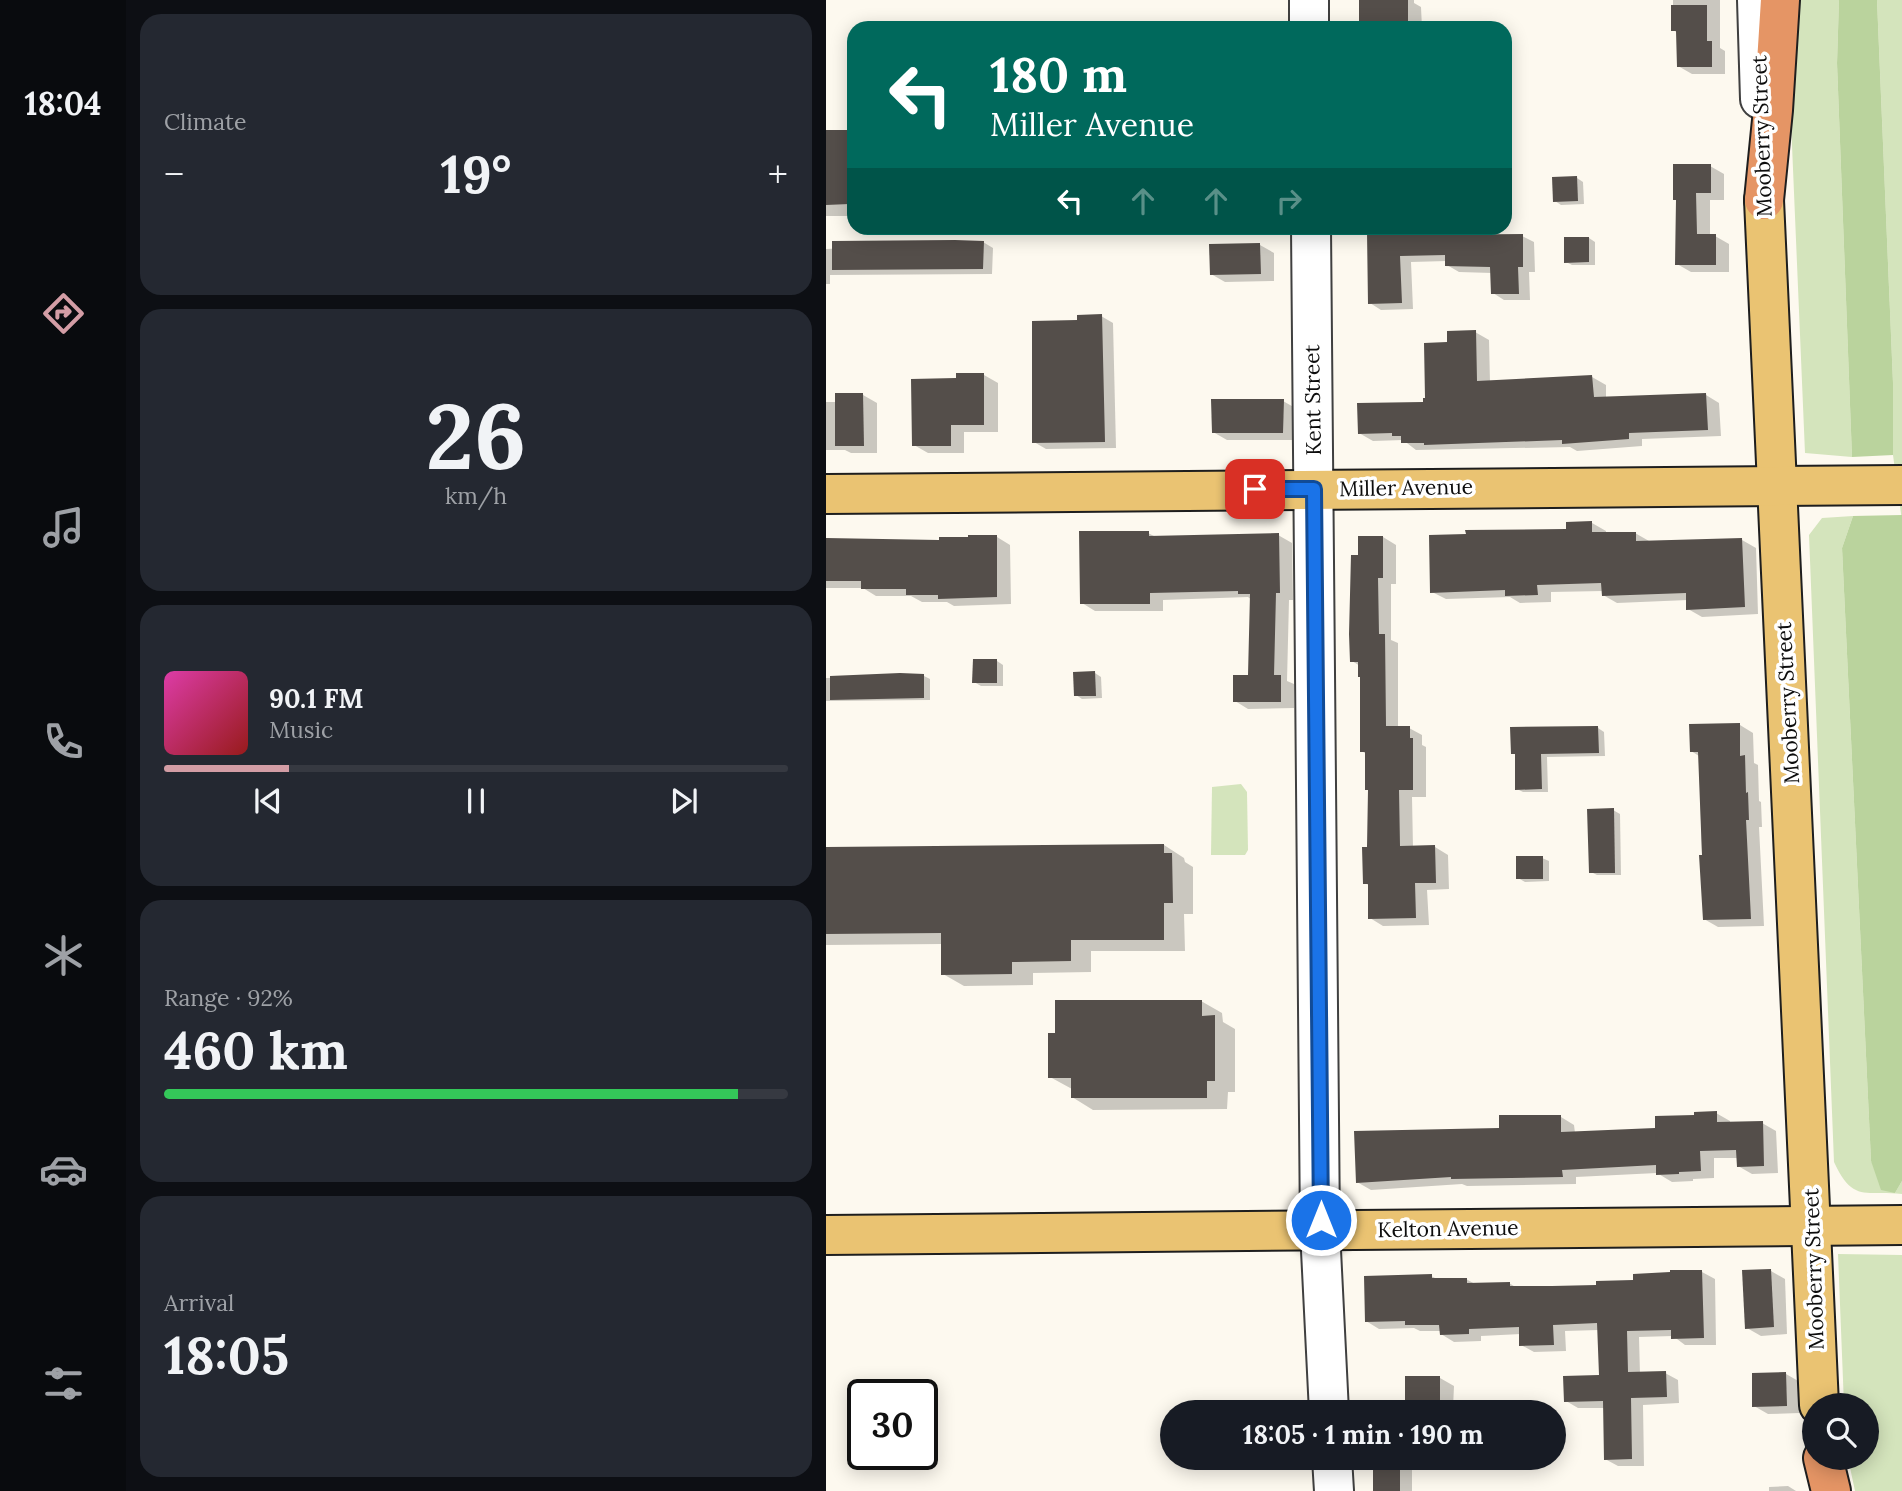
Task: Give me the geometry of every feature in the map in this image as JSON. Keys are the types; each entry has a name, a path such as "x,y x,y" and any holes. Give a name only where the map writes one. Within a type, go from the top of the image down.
{"highway":[{"path":"1765,200 1780,0"},
{"path":"1825,1470 1831,1491"}],"main road":[{"name":"Mooberry Street","path":"1765,200 1819,1393"},
{"name":"Miller Avenue","path":"826,494 1902,485"},
{"name":"Kelton Avenue","path":"826,1235 1897,1225"}],"street":[{"path":"1309,0 1309,21"},
{"name":"Mooberry Street","path":"1757,0 1765,200"},
{"name":"Kent Street","path":"1311,235 1320,1230 1328,1400"},
{"path":"1333,1470 1334,1491"},
{"path":"1822,1470 1822,1491"}],"green space":[{"path":"1798,0 1839,0 1837,63 1852,457 1805,453 1790,98"},
{"path":"1839,0 1877,0 1893,383 1893,455 1852,457 1837,63"},
{"path":"1877,0 1902,0 1902,521 1893,455 1893,383"},
{"path":"1902,515 1902,1181 1895,1193 1881,1190 1871,1161 1842,548 1853,516"},
{"path":"1853,516 1842,548 1871,1161 1895,1193 1902,1181 1902,1194 1869,1193 1854,1189 1847,1184 1834,1162 1809,535 1822,518"},
{"path":"1241,784 1247,792 1248,850 1245,855 1211,855 1212,787"},
{"path":"1838,1254 1902,1255 1902,1491 1855,1491 1851,1470 1879,1470 1879,1393 1844,1393"}],"building":[{"path":"1359,0 1408,0 1408,21 1359,21"},
{"path":"1671,5 1707,5 1707,41 1712,41 1712,67 1677,67 1676,31 1671,31"},
{"path":"826,130 847,130 847,204 826,205"},
{"path":"1673,164 1711,164 1711,193 1696,193 1697,234 1716,234 1716,265 1675,265 1676,200 1673,200"},
{"path":"1577,176 1578,201 1553,202 1552,177"},
{"path":"1523,234 1523,267 1518,267 1519,294 1491,294 1490,267 1445,266 1445,255 1400,256 1402,303 1368,304 1367,235"},
{"path":"1564,237 1589,237 1589,262 1564,263"},
{"path":"832,241 984,241 983,269 832,270"},
{"path":"1260,243 1261,274 1210,275 1209,244"},
{"path":"1102,314 1105,442 1032,443 1032,321 1077,320 1077,315"},
{"path":"1476,330 1477,381 1592,375 1594,397 1706,393 1708,430 1629,433 1629,439 1562,444 1562,440 1424,445 1401,443 1401,436 1392,436 1392,433 1358,434 1357,403 1423,402 1424,343 1447,342 1447,331"},
{"path":"956,373 984,373 984,425 951,425 951,446 912,446 911,379 956,378"},
{"path":"835,393 863,393 864,446 835,446"},
{"path":"1211,399 1284,399 1283,433 1212,433"},
{"path":"1592,521 1592,532 1636,532 1636,541 1742,538 1745,607 1686,610 1686,593 1602,596 1601,583 1537,585 1538,595 1505,596 1505,590 1430,593 1429,535 1466,534 1465,530 1566,529 1566,522"},
{"path":"1079,531 1149,531 1149,536 1279,533 1280,593 1276,593 1274,675 1281,675 1281,702 1233,702 1233,675 1248,675 1250,594 1238,594 1238,591 1150,593 1150,604 1080,604"},
{"path":"997,535 997,597 938,599 938,595 906,595 906,589 861,589 861,581 826,581 826,538 939,540 939,537"},
{"path":"1358,536 1383,536 1383,578 1378,578 1379,634 1385,634 1386,726 1410,726 1410,738 1413,738 1413,790 1399,790 1400,846 1435,845 1436,883 1415,883 1416,918 1368,919 1368,884 1363,884 1362,847 1367,847 1368,790 1365,790 1365,752 1360,752 1360,677 1358,662 1350,662 1349,634 1351,555 1358,555"},
{"path":"973,659 997,659 997,683 972,683"},
{"path":"1095,671 1096,696 1074,696 1073,672"},
{"path":"924,674 924,698 830,700 830,676"},
{"path":"1740,723 1740,756 1745,755 1746,793 1748,792 1749,820 1746,820 1751,919 1703,920 1698,752 1690,752 1689,724"},
{"path":"1598,726 1599,753 1541,754 1542,789 1515,790 1515,754 1511,754 1510,727"},
{"path":"1614,808 1615,873 1589,873 1587,809"},
{"path":"1164,844 1164,853 1172,853 1173,903 1164,903 1164,940 1071,940 1071,961 1012,962 1012,974 941,975 941,933 826,934 826,847"},
{"path":"1516,856 1543,856 1543,879 1516,879"},
{"path":"1055,1000 1202,1000 1202,1016 1215,1015 1215,1081 1207,1081 1207,1098 1071,1098 1071,1078 1048,1078 1048,1033 1055,1033"},
{"path":"1717,1111 1717,1122 1763,1121 1764,1166 1737,1167 1736,1150 1700,1151 1701,1171 1679,1174 1656,1175 1656,1165 1562,1170 1563,1177 1451,1177 1356,1183 1354,1131 1499,1128 1499,1115 1561,1115 1561,1132 1655,1128 1655,1116 1694,1115 1694,1112"},
{"path":"1771,1269 1774,1327 1745,1329 1742,1270"},
{"path":"1702,1270 1704,1338 1671,1339 1671,1330 1627,1331 1628,1372 1666,1371 1667,1397 1631,1398 1632,1459 1604,1460 1603,1401 1564,1400 1563,1376 1599,1375 1597,1323 1553,1325 1554,1345 1519,1346 1519,1327 1469,1329 1469,1334 1440,1335 1439,1325 1405,1325 1405,1321 1365,1322 1364,1276 1432,1274 1432,1278 1467,1278 1467,1283 1510,1282 1510,1286 1552,1286 1596,1285 1596,1281 1633,1280 1633,1274"},
{"path":"1786,1372 1787,1406 1752,1407 1752,1373"},
{"path":"1405,1376 1440,1376 1440,1400 1405,1400"},
{"path":"1373,1470 1400,1470 1400,1491 1373,1491"}],"route":[{"path":"1255,489 1314,489 1321,1220"}]}
